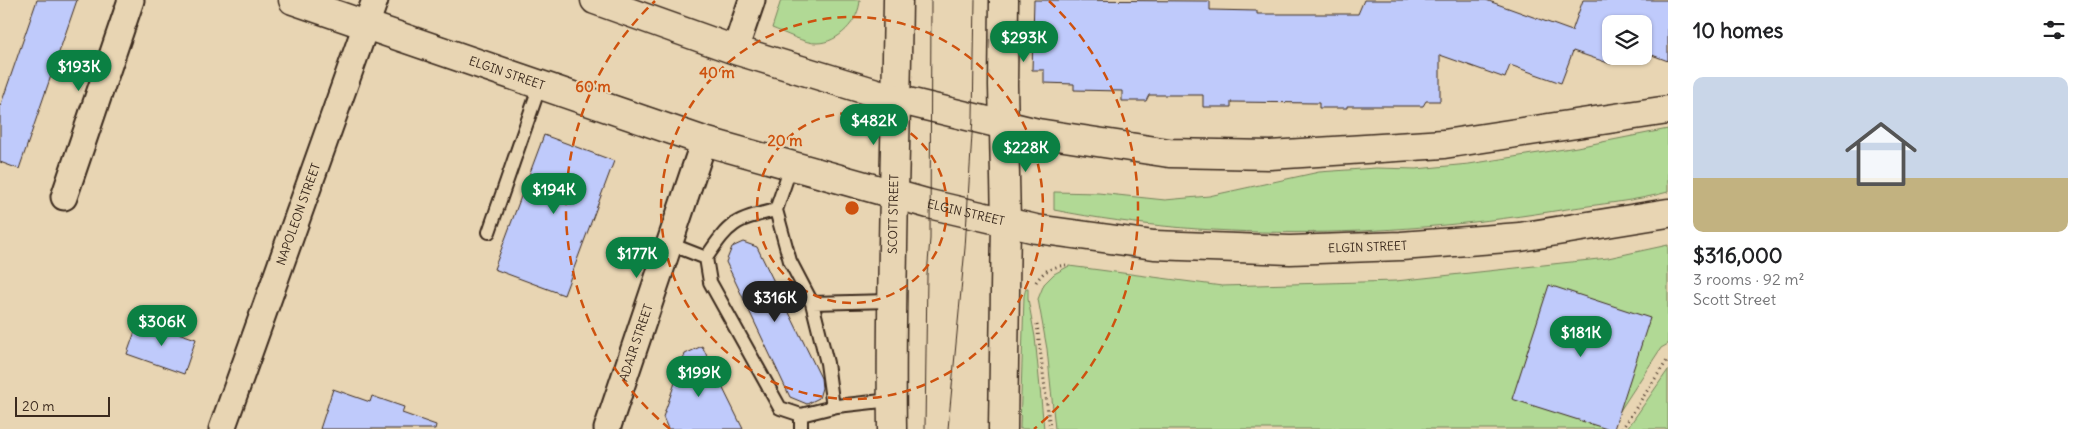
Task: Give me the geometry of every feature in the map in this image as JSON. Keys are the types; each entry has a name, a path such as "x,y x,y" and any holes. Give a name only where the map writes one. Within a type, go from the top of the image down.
{"main road":[{"name":"ELGIN STREET","path":"293,0 371,12 540,85 704,142 967,214 1036,229 1154,245 1290,250 1401,246 1520,237 1668,213"},
{"path":"595,0 735,50 896,99 1004,126 1070,139 1169,153 1270,155 1444,144 1668,110"},
{"name":"SCOTT STREET","path":"892,429 890,301 898,0"},
{"path":"1003,429 1006,222 1004,0"}],"street":[{"path":"64,197 131,0"},
{"path":"735,50 752,0"},
{"name":"NAPOLEON STREET","path":"222,429 371,12"},
{"name":"ADAIR STREET","path":"607,429 704,142"}],"lane":[{"path":"489,232 540,85"},
{"path":"791,166 776,210 790,261 812,303 827,363 833,407"},
{"path":"776,210 743,218 724,232 706,258 710,282 780,408 802,415 833,407 891,400"},
{"path":"670,244 706,258"},
{"path":"812,303 890,301"},
{"path":"801,429 802,415"}],"path":[{"path":"1034,285 1042,273 1054,267 1069,264"},
{"path":"1035,317 1050,429"},
{"path":"1622,429 1668,359"}],"green space":[{"path":"781,0 860,0 856,16 840,35 825,42 812,43 772,28"},
{"path":"1668,129 1668,192 1630,200 1503,218 1439,226 1375,230 1246,232 1181,228 1117,221 1054,210 1054,192 1098,193 1165,200 1209,196 1319,172 1376,168 1416,169 1469,164 1577,147"},
{"path":"1668,245 1668,344 1661,348 1608,429 1055,429 1047,349 1038,299 1044,284 1054,274 1069,266 1222,286 1396,281 1608,258"},
{"path":"1026,288 1028,288 1028,299 1035,337 1044,429 1020,429 1024,296"},
{"path":"1668,370 1668,429 1627,429"}],"building":[{"path":"37,0 77,0 19,169 0,162 0,107"},
{"path":"1034,0 1210,1 1210,10 1257,11 1257,14 1358,14 1364,0 1486,0 1572,31 1583,0 1668,0 1668,61 1652,55 1652,15 1602,15 1602,61 1573,51 1561,83 1510,65 1505,78 1440,55 1440,101 1426,101 1423,106 1319,108 1319,103 1231,102 1231,107 1203,107 1203,95 1149,95 1146,101 1122,101 1122,91 1074,90 1074,84 1044,83 1044,70 1032,70"},
{"path":"544,135 614,161 564,295 494,269"},
{"path":"743,242 757,247 821,378 822,388 819,398 807,404 790,397 726,262 732,247"},
{"path":"1549,285 1650,318 1614,429 1607,429 1512,399"},
{"path":"139,320 196,339 184,374 127,354"},
{"path":"702,346 743,429 668,429 663,417 685,354"},
{"path":"333,389 370,402 372,396 404,407 402,413 436,425 435,429 320,429"}],"tram line":[{"path":"925,429 927,275 930,239 931,0"},
{"path":"948,429 965,248 973,118 975,0"}]}
